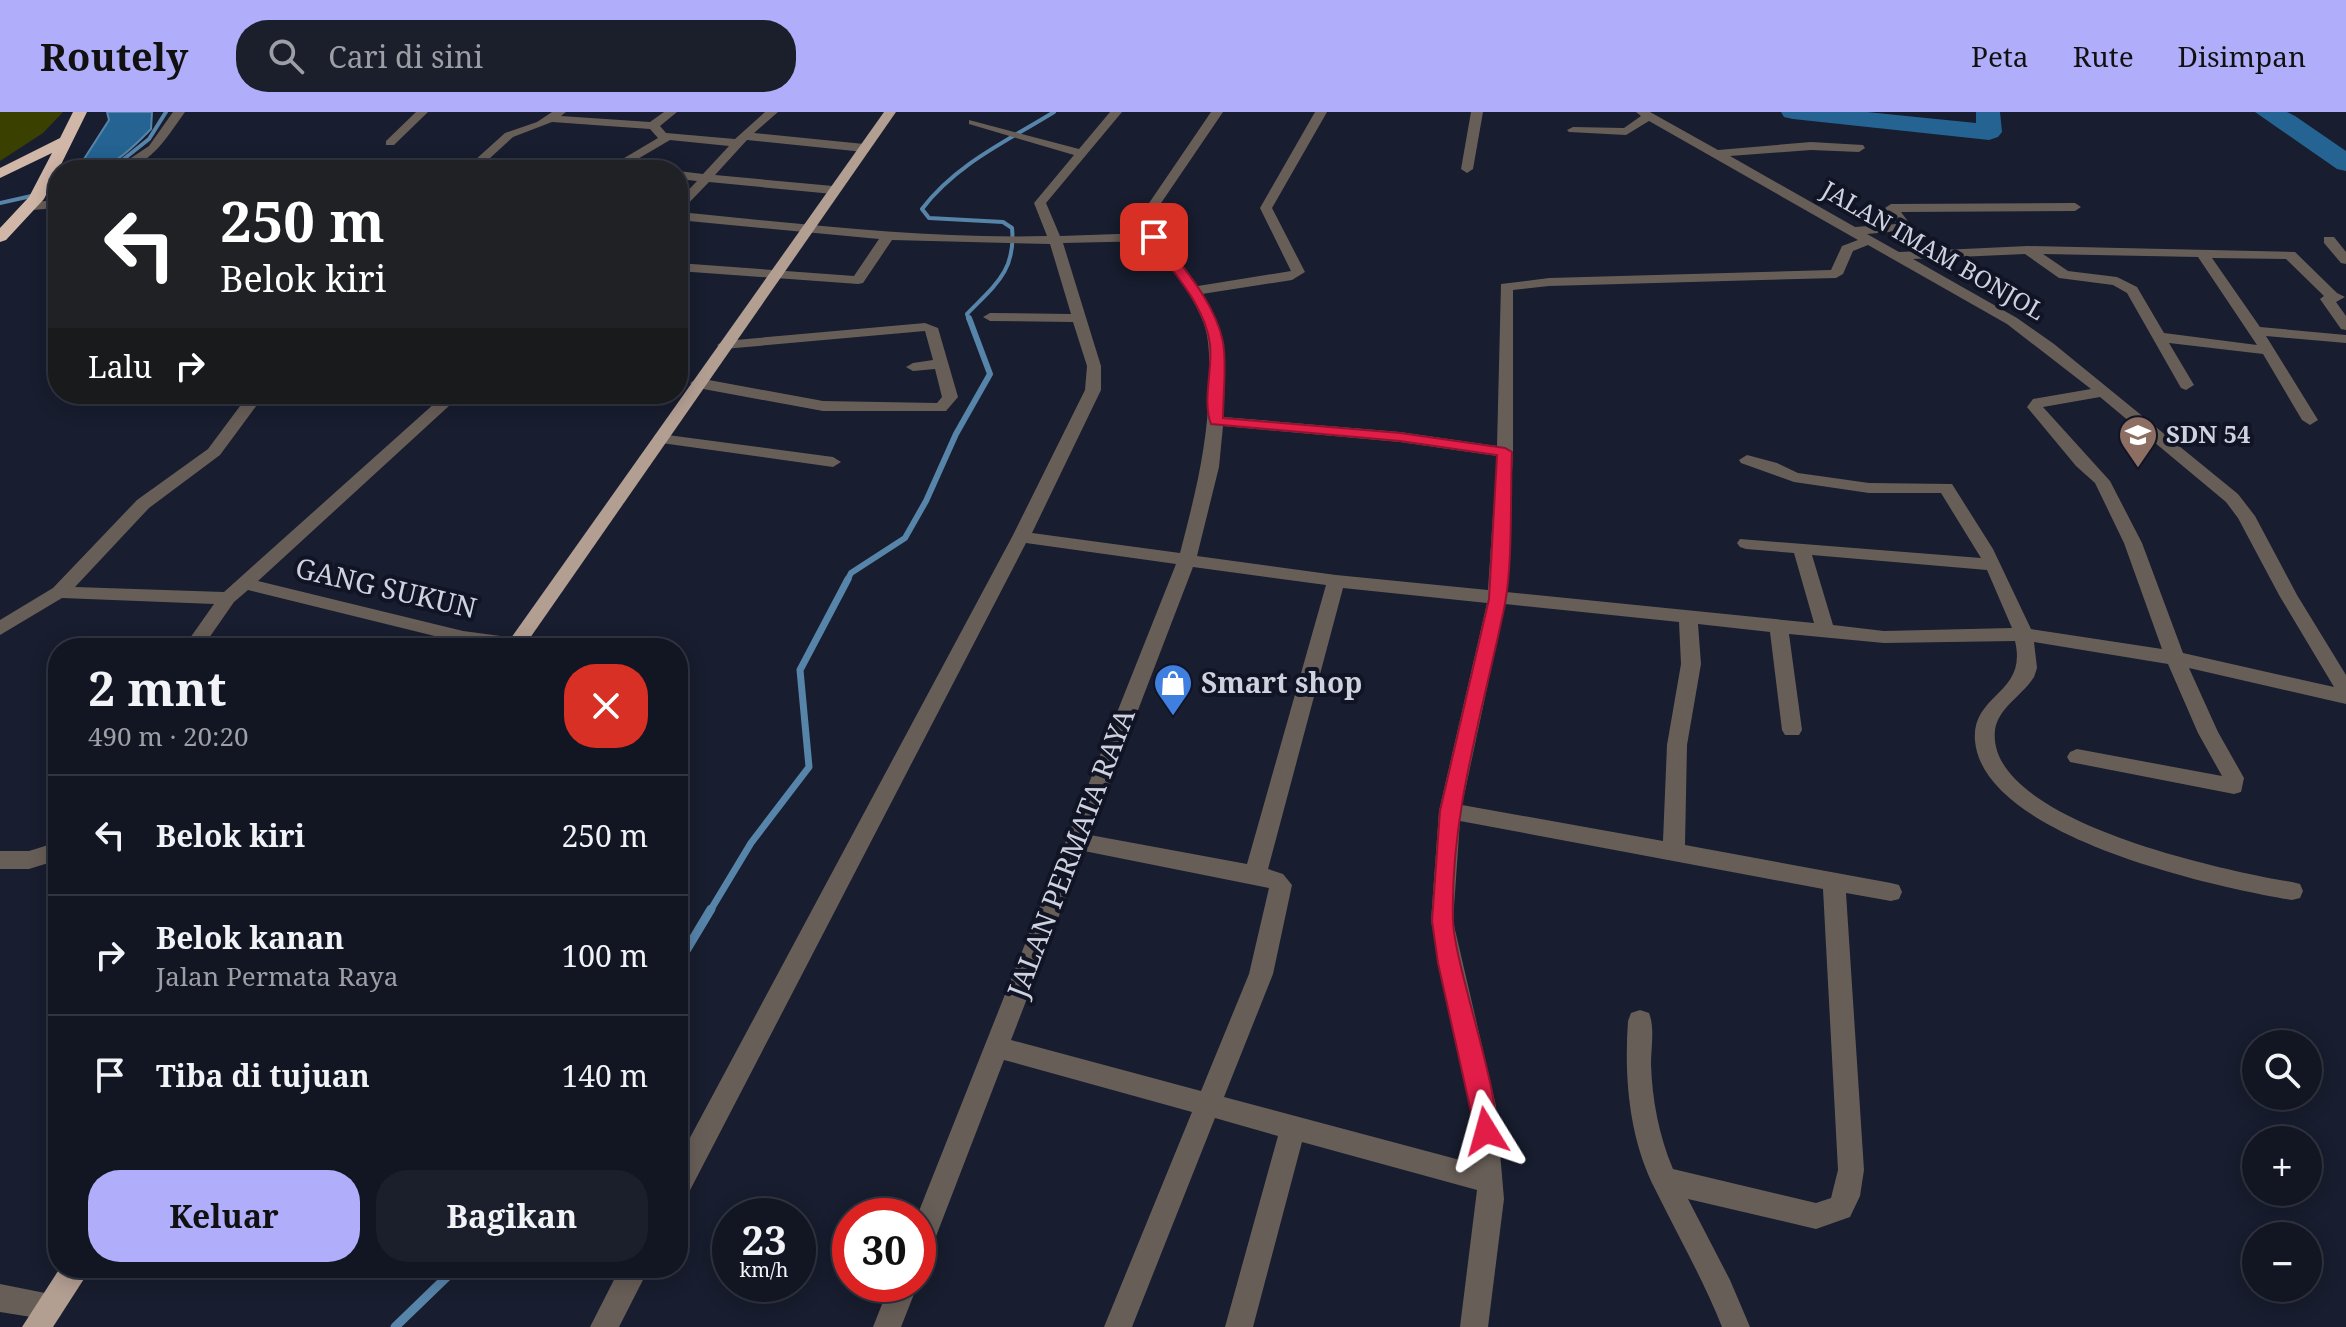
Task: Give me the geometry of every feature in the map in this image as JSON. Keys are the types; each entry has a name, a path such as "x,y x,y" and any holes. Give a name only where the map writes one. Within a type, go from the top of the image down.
{"highway":[{"path":"50,160 80,112"},
{"path":"0,174 64,141"},
{"path":"0,237 48,163"}],"main road":[{"path":"688,398 890,112"},
{"path":"520,638 684,404"},
{"path":"43,1316 70,1278"}],"street":[{"path":"135,160 153,149 179,112"},
{"path":"390,143 422,112"},
{"path":"653,126 671,112"},
{"path":"688,198 741,140 772,112"},
{"path":"688,1168 1021,537 1093,390 1094,366 1055,240 1040,203 1116,112"},
{"path":"688,217 888,236 1002,241 1154,237 1148,221 1151,209 1217,112"},
{"path":"1194,291 1292,276 1298,272 1293,256 1266,208 1321,112"},
{"path":"1467,169 1477,112"},
{"path":"1573,130 1626,132 1646,114"},
{"name":"JALAN IMAM BONJOL","path":"1646,114 2012,321 2208,477 2246,516 2346,694"},
{"path":"481,160 509,135 556,115 653,126 665,139 627,160"},
{"path":"973,122 1081,153"},
{"path":"662,136 864,148"},
{"path":"1717,154 1811,146 1859,148"},
{"path":"688,176 833,190"},
{"path":"28,190 48,199"},
{"path":"1474,1327 1491,1199 1490,1181 1483,1106 1442,921 1450,811 1497,599 1505,452 1507,286 1549,282 1836,274 1847,249 1861,236 1906,227 1891,208 2075,207"},
{"path":"688,268 858,280 888,236"},
{"name":"JALAN PERMATA RAYA","path":"936,1201 1187,560 1211,467 1216,421 1217,346 1209,319 1194,291 1154,237"},
{"path":"2329,240 2344,254"},
{"path":"1897,256 2028,250 2290,255 2340,297"},
{"path":"2028,250 2064,275 2117,281 2129,287 2186,385"},
{"path":"2202,253 2256,331 2310,420"},
{"path":"2340,297 2327,299 2346,326"},
{"path":"990,317 1080,318"},
{"path":"698,383 823,406 941,408 950,397 931,328 724,345"},
{"path":"2256,331 2346,339"},
{"path":"2157,337 2266,350"},
{"path":"913,367 941,364"},
{"path":"2077,757 2234,786 2234,778 2208,733 2175,658 2133,543 2102,481 2082,463 2035,407 2038,402 2104,392"},
{"path":"0,629 59,592 143,504 214,452 250,404"},
{"path":"199,638 243,583 443,404"},
{"path":"1216,421 1400,437 1505,452"},
{"path":"660,439 833,462"},
{"path":"1747,460 1771,466 1794,477 1869,488 1946,488 1992,565 2025,634 2028,668 2021,683 1997,702 1985,731 1989,756 2012,788 2035,808 2151,859 2200,874 2292,891"},
{"path":"1021,537 1336,581 1825,631 1916,638 2025,634 2175,658 2346,694"},
{"path":"1746,543 1992,565"},
{"path":"1802,549 1825,631"},
{"path":"1255,875 1336,581"},
{"name":"GANG SUKUN","path":"243,583 469,638"},
{"path":"59,592 228,598"},
{"path":"1674,852 1677,745 1683,727 1691,664 1688,617"},
{"path":"1779,625 1792,730"},
{"path":"1450,811 1891,892"},
{"path":"1077,841 1255,875 1275,880 1281,885 1261,974 1118,1327"},
{"path":"0,860 29,860 48,854"},
{"path":"1664,1180 1816,1216 1832,1215 1840,1210 1846,1198 1851,1170 1834,882"},
{"path":"1640,1021 1636,1059 1643,1111 1664,1180 1720,1283 1736,1327"},
{"path":"996,1047 1490,1181"},
{"path":"1239,1327 1293,1129"},
{"path":"604,1327 630,1278"},
{"path":"0,1298 43,1316"},
{"path":"887,1327 897,1302"}],"green space":[{"path":"0,112 63,112 43,133 0,161"}],"water":[{"path":"107,112 152,112 151,129 126,153 114,160 83,160 109,120"}],"waterway":[{"path":"123,160 149,139 166,112"},
{"path":"969,320 967,314 995,285 1007,266 1011,256 1012,228 1003,222 929,218 922,209 966,166 1054,112"},
{"path":"1793,112 1989,132 1988,112"},
{"path":"2267,112 2286,121 2346,163"},
{"path":"0,203 48,192"},
{"path":"848,579 851,573 905,538 926,501 956,434 990,374 969,318"},
{"path":"710,911 751,843 809,767 800,670 848,579"},
{"path":"688,947 711,909"},
{"path":"395,1327 446,1278"}],"place":[{"name":"SDN 54","path":"2138,469"},
{"name":"Smart shop","path":"1173,717"}],"route":[{"path":"1154,237 1194,291 1214,332 1217,346 1216,421 1400,437 1505,452 1497,599 1450,811 1442,921 1486,1131"}]}
